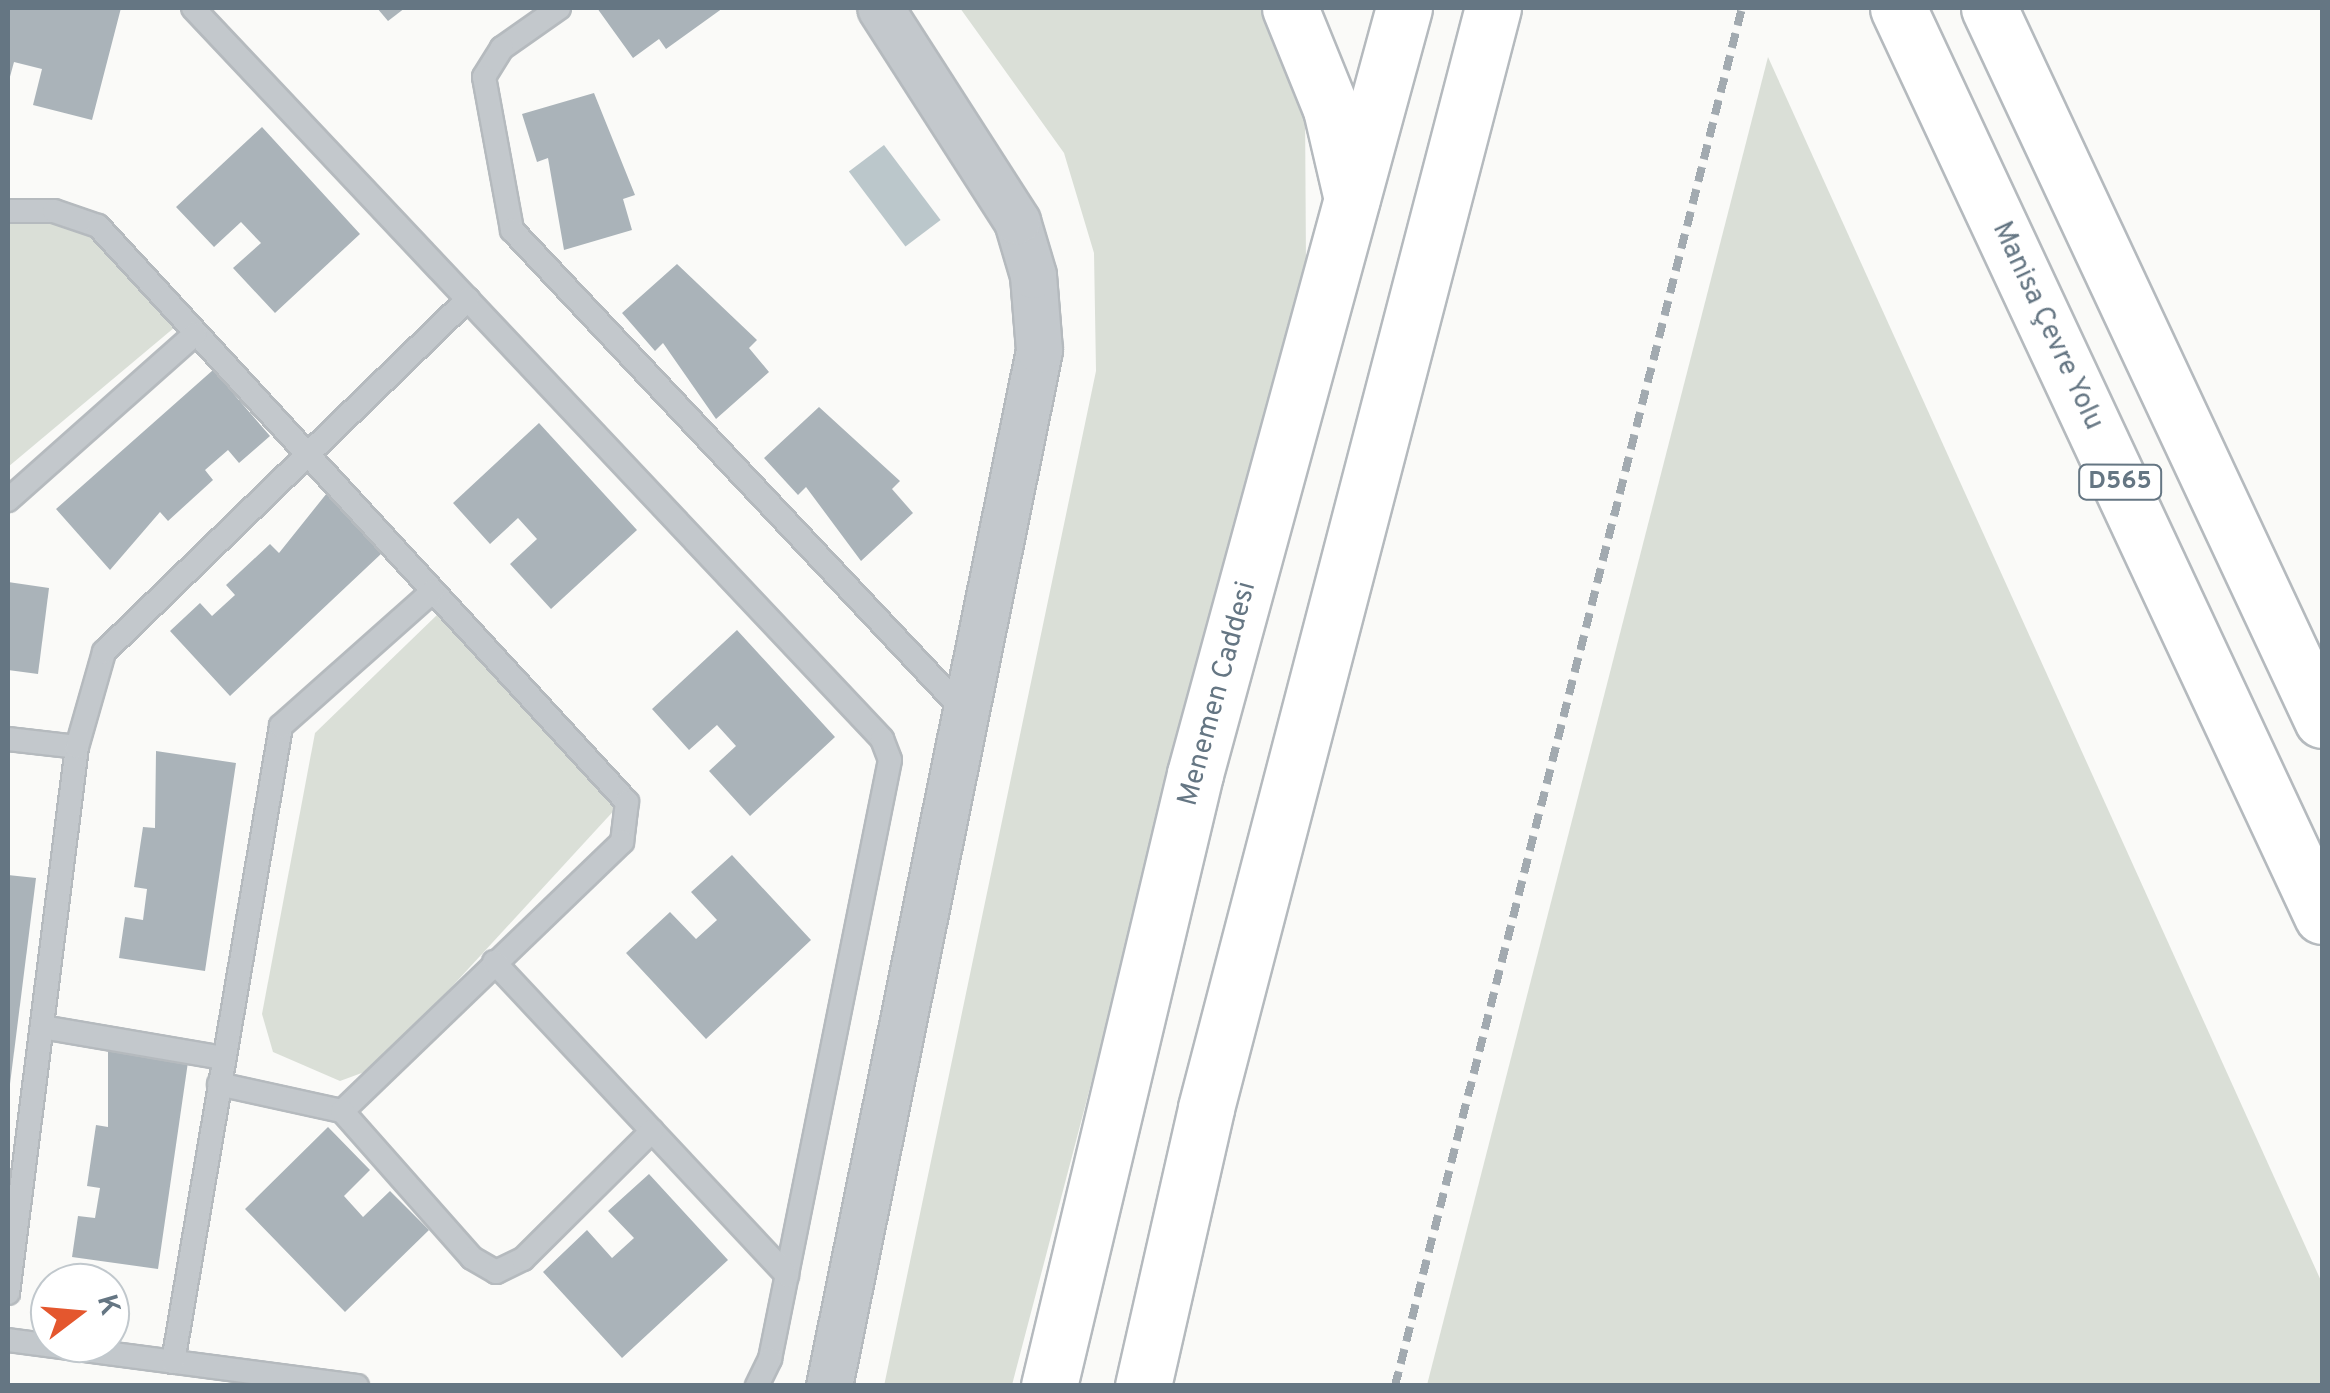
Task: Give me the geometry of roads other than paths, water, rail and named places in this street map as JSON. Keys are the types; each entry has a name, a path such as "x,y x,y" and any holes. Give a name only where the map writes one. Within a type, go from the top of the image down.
{"main road":[{"path":"1290,8 1332,108 1352,199"},
{"name":"Menemen Caddesi","path":"1050,1386 1196,774 1404,8"},
{"path":"1143,1386 1206,1108 1493,8"},
{"name":"D565","path":"1992,13 2322,720"},
{"name":"Manisa Çevre Yolu","path":"1908,28 2322,916"}],"street":[{"path":"829,1386 969,716 1038,350 1034,275 1000,187 880,8"}],"lane":[{"path":"193,8 882,739 890,760 787,1275 757,1386"},
{"path":"559,8 502,48 484,77 512,230 969,716"},
{"path":"8,210 54,211 98,226 304,461 627,802 622,842 342,1111"},
{"path":"8,1294 18,1135 42,1027 78,747 104,652 468,299"},
{"path":"8,500 195,334"},
{"path":"173,1362 281,726 432,592"},
{"path":"8,738 78,747"},
{"path":"494,962 787,1275"},
{"path":"42,1027 223,1058"},
{"path":"219,1084 342,1111 472,1258 496,1272 524,1259 652,1131"},
{"path":"8,1340 357,1386"}],"railway":[{"path":"1395,1386 1742,8"}]}
